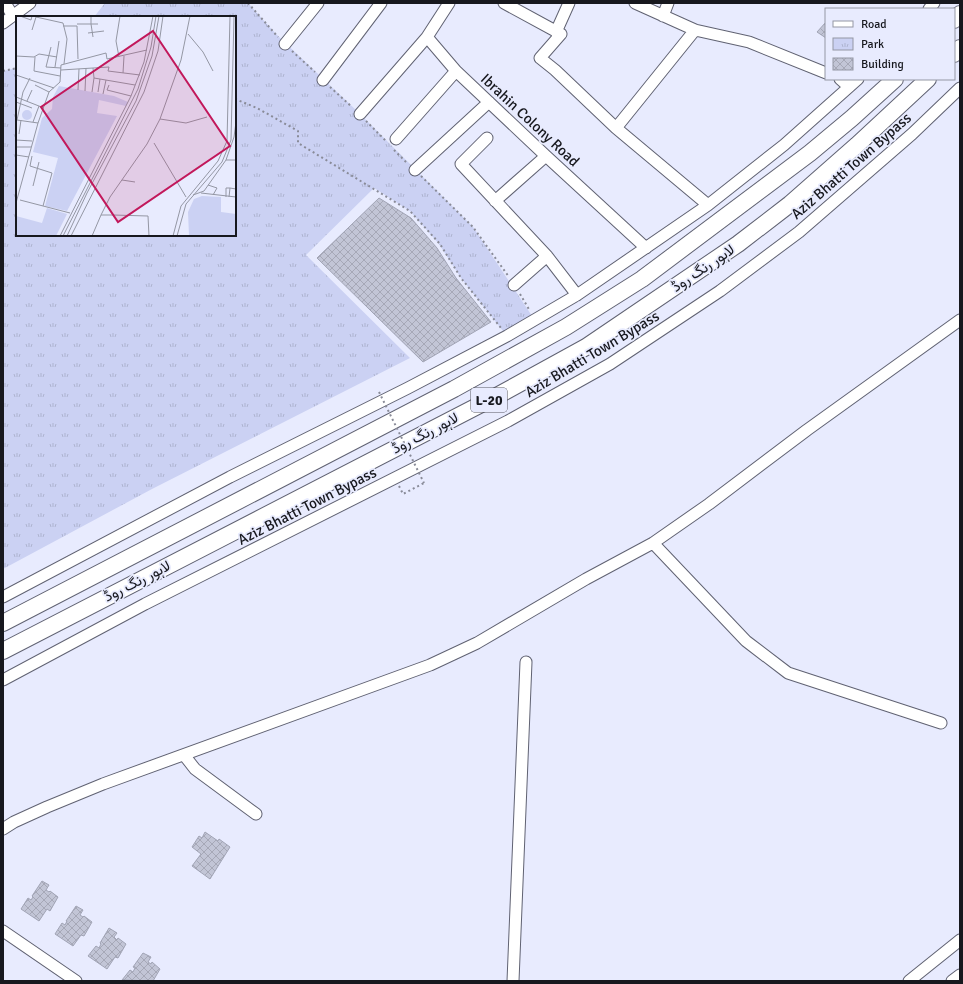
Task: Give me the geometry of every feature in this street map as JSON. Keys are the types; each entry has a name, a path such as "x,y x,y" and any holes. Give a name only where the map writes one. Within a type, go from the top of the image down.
{"highway":[{"name":"لاہور رنگ روڈ","path":"3,623 454,389 566,327 642,279 791,167 852,118 894,80"},
{"name":"لاہور رنگ روڈ","path":"3,651 495,397 586,347 738,244 778,213 858,145 927,80"}],"street":[{"path":"4,3 13,16"},
{"path":"3,23 30,3"},
{"path":"285,44 318,3"},
{"path":"324,80 381,3"},
{"path":"360,114 427,37 449,3"},
{"path":"504,3 561,34 540,58 555,70 616,128 708,205"},
{"path":"556,32 569,3"},
{"path":"635,3 695,30 749,42 825,73"},
{"path":"663,16 668,3"},
{"path":"616,128 695,30"},
{"name":"Ibrahin Colony Road","path":"427,37 456,71 646,248"},
{"path":"396,139 456,71"},
{"path":"841,80 849,87"},
{"path":"3,597 230,477 408,388 507,336 577,295 708,205 784,146 857,80"},
{"name":"Aziz Bhatti Town Bypass","path":"3,680 145,604 508,421 610,364 720,291 799,232 912,134 960,88"},
{"path":"415,170 489,102"},
{"path":"487,138 461,164 547,256 577,295"},
{"path":"495,200 546,156"},
{"path":"514,285 547,256"},
{"path":"3,829 14,822 103,784 437,662 477,643 586,579 653,543 960,320"},
{"path":"653,543 746,641 788,673 941,723"},
{"path":"513,981 526,662"},
{"path":"184,755 195,769 256,814"},
{"path":"3,931 76,981"},
{"path":"909,981 960,940"},
{"path":"952,981 960,975"}],"path":[{"path":"248,3 285,44 360,114 473,227 514,285 534,319"},
{"path":"3,71 16,68"},
{"path":"236,99 257,108 298,132 298,143 410,211 440,244 461,278 507,336"},
{"path":"379,392 424,483 403,494"}],"green space":[{"path":"105,3 248,3 276,34 357,111 473,227 534,319 507,336 461,278 439,244 410,211 374,188 306,255 410,358 152,489 3,569 3,71 16,68 16,236 236,236 236,16 95,16"}],"building":[{"path":"825,23 825,37 817,32"},
{"path":"379,198 411,218 437,248 456,278 491,322 423,362 317,258"},
{"path":"205,832 218,841 219,839 230,847 210,879 192,866 201,854 192,847 199,836 202,838"},
{"path":"42,881 49,885 46,890 58,897 50,911 47,909 39,921 21,909 28,898 31,900"},
{"path":"76,906 83,910 80,915 92,922 84,936 81,935 73,946 55,934 62,923 65,925"},
{"path":"109,928 117,933 114,937 117,940 118,938 126,944 118,958 115,957 107,969 88,956 96,946 99,948 100,943"},
{"path":"143,953 151,957 148,962 151,964 152,962 160,969 153,981 122,980 130,970 133,972 135,968 133,967"}]}
